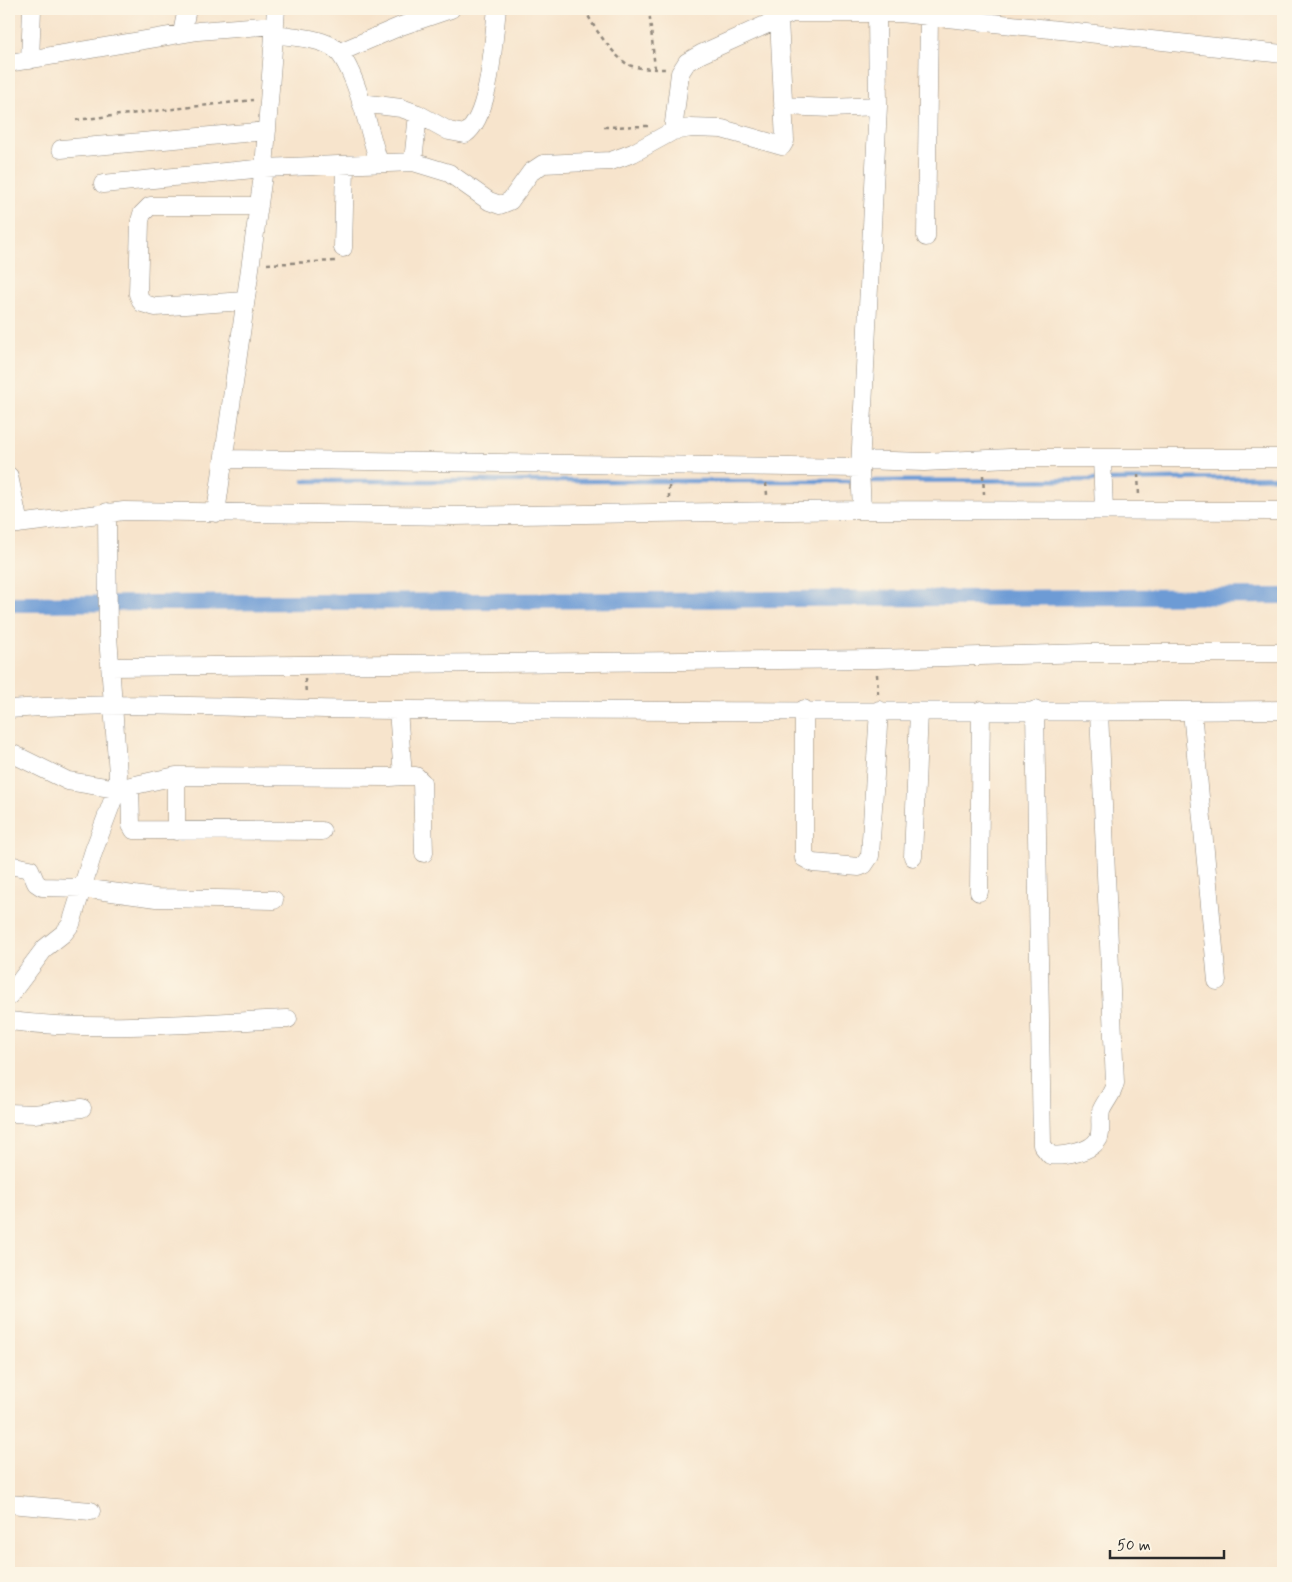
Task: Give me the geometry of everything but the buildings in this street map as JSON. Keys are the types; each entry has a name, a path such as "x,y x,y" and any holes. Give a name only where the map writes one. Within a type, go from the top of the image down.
{"street":[{"path":"30,60 32,9"},
{"path":"182,33 187,9"},
{"path":"340,52 401,26 451,9"},
{"path":"361,103 401,108 418,114 455,134 465,134 474,125 484,97 497,9"},
{"path":"674,128 682,70 687,62 787,14 877,14 900,11 929,16 1283,54"},
{"path":"103,184 264,168 413,162 449,173 489,201 500,205 510,201 531,172 543,164 611,161 633,153 674,128 722,129 782,146 785,141 783,106 787,14"},
{"path":"862,510 861,464 878,106 877,14"},
{"path":"926,237 929,16"},
{"path":"9,63 182,33 275,22 324,42 340,52 350,67 379,162"},
{"path":"216,513 264,168 275,22"},
{"path":"783,106 831,108 878,106"},
{"path":"413,162 418,114"},
{"path":"61,149 267,131"},
{"path":"343,248 345,165"},
{"path":"246,301 155,307 142,303 138,294 140,221 142,214 150,206 258,206"},
{"path":"224,459 861,464 1010,458 1102,463 1283,458"},
{"path":"1102,463 1104,510"},
{"path":"9,476 14,525 107,512 454,516 862,510 1283,511"},
{"path":"107,512 108,636 112,705 118,774 131,825 134,830 322,831"},
{"path":"110,667 876,659 1107,653 1283,653"},
{"path":"9,708 112,705 398,710 804,710 879,706 919,712 981,710 1100,712 1283,710"},
{"path":"804,710 804,858 813,863 860,866 864,865 870,856 879,706"},
{"path":"398,710 403,776"},
{"path":"979,892 981,710"},
{"path":"1035,710 1042,1145 1050,1155 1058,1156 1079,1152 1091,1146 1098,1139 1101,1112 1114,1090 1115,1083 1100,712"},
{"path":"1192,711 1217,981"},
{"path":"913,857 919,712"},
{"path":"9,752 68,781 123,788 176,776 264,778 416,776 422,782 424,853"},
{"path":"176,776 176,831"},
{"path":"9,996 45,948 68,929 74,917 82,888 123,788"},
{"path":"9,865 30,869 34,874 36,883 42,887 82,888 156,898 274,900"},
{"path":"9,1021 56,1026 112,1027 288,1019"},
{"path":"9,1113 34,1114 82,1108"},
{"path":"9,1504 90,1511"}],"path":[{"path":"586,9 590,22 625,62 631,65 655,69 682,70"},
{"path":"648,9 655,69"},
{"path":"76,120 269,98"},
{"path":"604,127 674,128"},
{"path":"250,264 334,262 340,258 343,248"},
{"path":"1138,469 1139,493"},
{"path":"669,476 669,497"},
{"path":"877,677 879,706"},
{"path":"306,679 306,700"}],"waterway":[{"path":"1107,480 1283,477"},
{"path":"865,481 1099,480"},
{"path":"304,481 857,481"},
{"path":"9,604 1283,596"}]}
